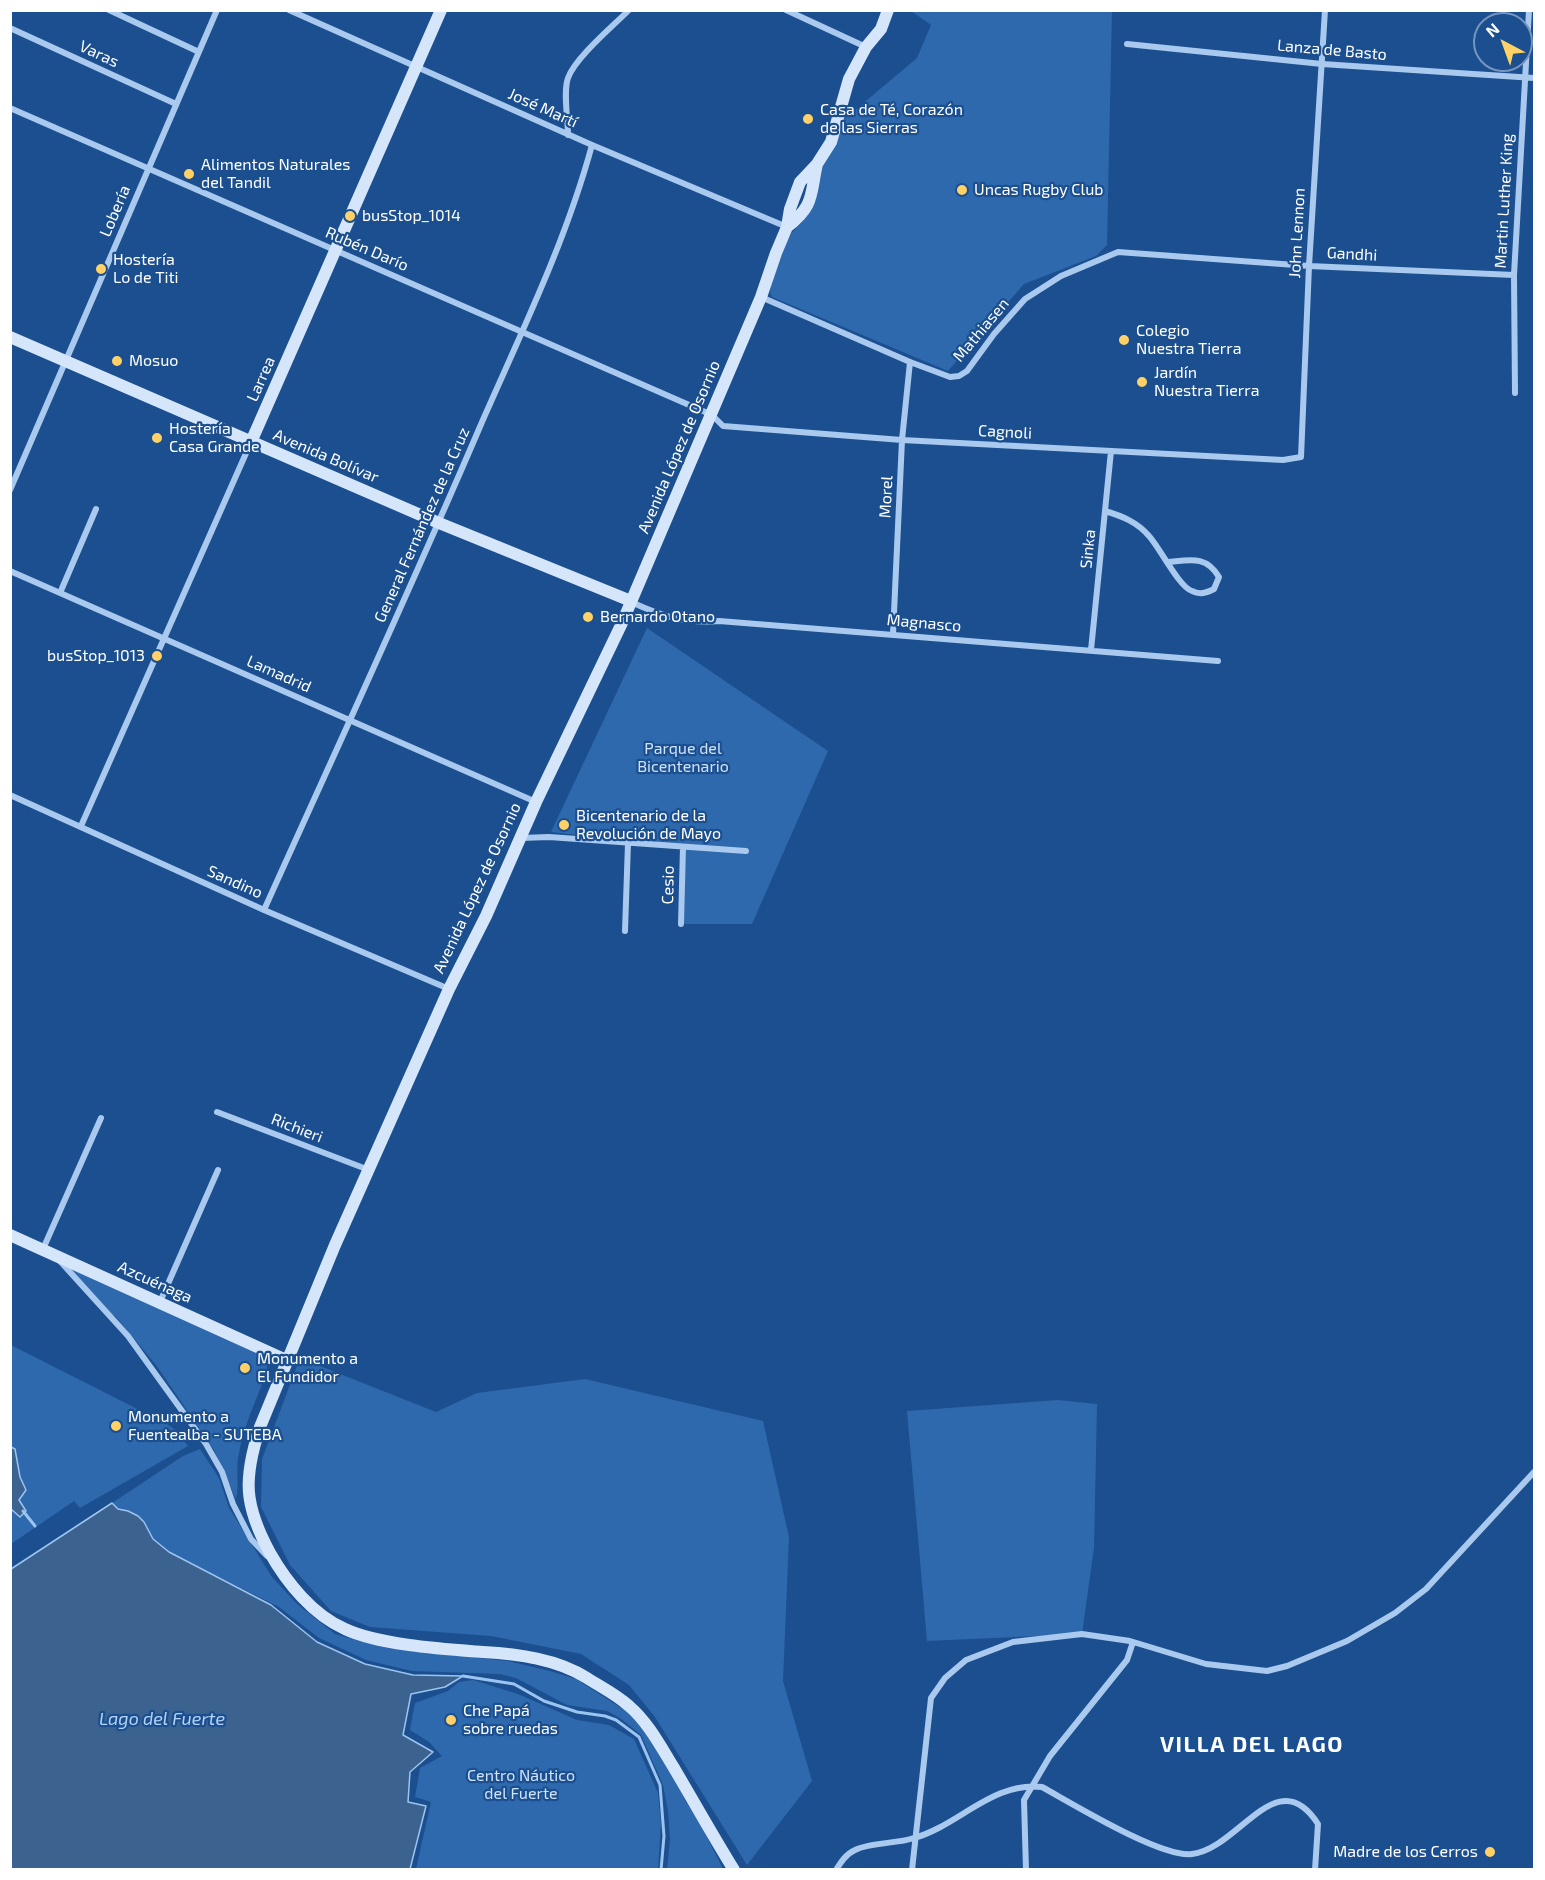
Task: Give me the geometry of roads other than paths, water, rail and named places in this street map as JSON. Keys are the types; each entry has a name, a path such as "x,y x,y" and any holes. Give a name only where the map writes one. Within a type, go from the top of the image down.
{"main road":[{"name":"Larrea","path":"251,442 441,10"},
{"name":"Avenida López de Osornio","path":"734,1869 655,1737 629,1706 585,1677 558,1665 519,1654 400,1643 365,1637 344,1629 322,1615 297,1591 280,1569 268,1550 254,1519 247,1477 251,1454 260,1427 286,1360 369,1170 449,989 486,916 536,802 622,623 706,424 712,415 787,227 802,215 810,201 817,164 831,141 849,79 866,47 881,29 888,10"},
{"name":"Avenida Bolívar","path":"10,337 439,523 631,602"},
{"name":"Azcuénaga","path":"10,1235 286,1360"}],"street":[{"path":"109,10 199,52"},
{"name":"Lobería","path":"10,490 217,10"},
{"name":"José Martí","path":"289,10 568,135 787,227"},
{"path":"568,135 568,78 578,63 629,10"},
{"path":"786,10 866,47"},
{"name":"John Lennon","path":"1301,457 1309,266 1325,10"},
{"name":"Martin Luther King","path":"1515,393 1514,275 1529,10"},
{"name":"Varas","path":"10,28 176,104"},
{"name":"Lanza de Basto","path":"1127,44 1322,64 1534,78"},
{"name":"Rubén Darío","path":"10,108 712,415"},
{"name":"General Fernández de la Cruz","path":"264,910 439,523 544,281 581,184 592,145"},
{"name":"Gandhi","path":"1118,252 1309,266 1514,275"},
{"name":"Mathiasen","path":"761,297 910,362 950,377 959,376 967,371 994,334 1025,299 1061,276 1118,252"},
{"name":"Morel","path":"893,634 902,440 910,362"},
{"name":"Cagnoli","path":"712,415 723,426 902,440 1283,460 1301,457"},
{"name":"Larrea","path":"81,826 251,442"},
{"name":"Sinka","path":"1091,650 1111,451"},
{"path":"60,592 96,508"},
{"path":"1105,511 1127,518 1149,536 1189,591 1203,594 1214,590 1219,578 1213,567 1204,562 1192,560 1168,562"},
{"name":"Lamadrid","path":"10,571 536,802"},
{"name":"Magnasco","path":"631,602 659,615 699,623 719,621 1218,661"},
{"name":"Sandino","path":"10,795 264,910 449,989"},
{"path":"520,838 549,837 746,851"},
{"path":"625,931 628,843"},
{"name":"Cesio","path":"681,924 683,847"},
{"name":"Richieri","path":"217,1112 369,1170"},
{"path":"43,1249 101,1118"},
{"path":"160,1302 218,1170"},
{"path":"55,1255 128,1336 206,1444 222,1472 233,1504 251,1539 280,1569"},
{"path":"912,1869 931,1698 945,1678 966,1660 1013,1642 1082,1634 1133,1642 1206,1664 1267,1671 1287,1666 1356,1636 1395,1613 1426,1589 1534,1472"},
{"path":"1026,1869 1024,1800 1050,1755 1127,1660 1133,1642"},
{"path":"836,1869 843,1858 855,1849 915,1838 990,1798 1013,1788 1031,1786 1042,1787 1139,1839 1174,1853 1190,1855 1209,1851 1268,1805 1288,1800 1302,1804 1317,1824 1315,1869"}],"water":[{"path":"11,1447 15,1449 20,1477 26,1490 19,1500 26,1511 20,1517 11,1509"},
{"name":"Lago del Fuerte","path":"112,1503 118,1509 138,1516 153,1539 169,1552 271,1605 317,1642 365,1664 413,1675 463,1676 445,1687 411,1694 403,1735 433,1752 410,1772 408,1802 426,1806 410,1869 11,1869 11,1569"}],"waterway":[{"path":"23,1511 35,1526"},
{"path":"463,1676 514,1684 544,1701 577,1712 616,1720 639,1737 660,1785 664,1836 661,1870"}],"place":[{"name":"Casa de Té, Corazón de las Sierras","path":"808,119"},
{"name":"Alimentos Naturales del Tandil","path":"189,174"},
{"name":"Uncas Rugby Club","path":"962,190"},
{"name":"busStop_1014","path":"350,216"},
{"name":"Hostería Lo de Titi","path":"101,269"},
{"name":"Colegio Nuestra Tierra","path":"1124,340"},
{"name":"Mosuo","path":"117,361"},
{"name":"Jardín Nuestra Tierra","path":"1142,382"},
{"name":"Hostería Casa Grande","path":"157,438"},
{"name":"Bernardo Otano","path":"588,617"},
{"name":"busStop_1013","path":"157,656"},
{"name":"Bicentenario de la Revolución de Mayo","path":"564,825"},
{"name":"Monumento a El Fundidor","path":"245,1368"},
{"name":"Monumento a Fuentealba - SUTEBA","path":"116,1426"},
{"name":"Che Papá sobre ruedas","path":"451,1720"},
{"name":"Madre de los Cerros","path":"1490,1852"}],"district":[{"name":"VILLA DEL LAGO","path":"1252,1745"}],"park label":[{"name":"Parque del Bicentenario","path":"683,758"},
{"name":"Centro Náutico del Fuerte","path":"521,1785"}]}
